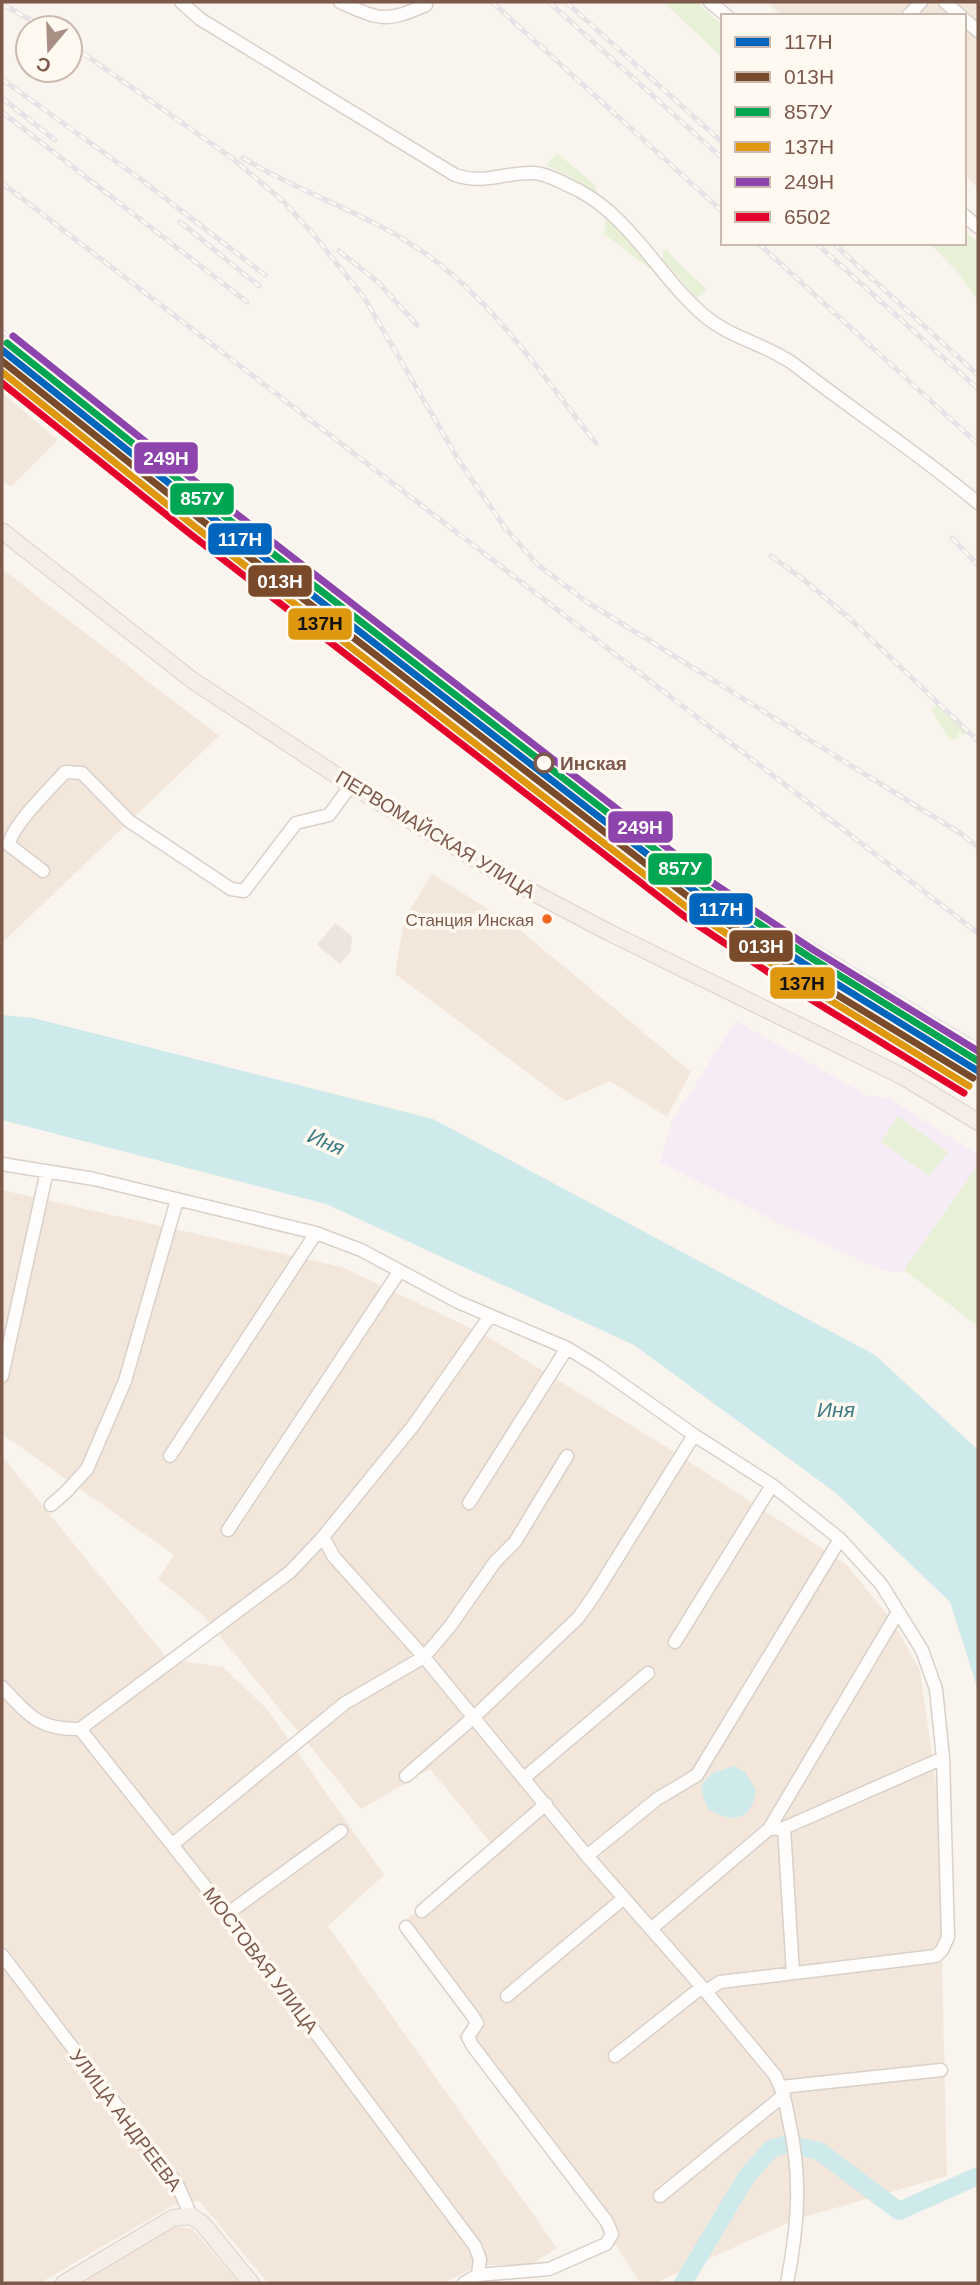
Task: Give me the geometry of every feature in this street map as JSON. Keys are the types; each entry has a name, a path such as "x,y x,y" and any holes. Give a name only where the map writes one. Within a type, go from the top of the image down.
{"main road":[{"name":"ПЕРВОМАЙСКАЯ УЛИЦА","path":"2,531 192,680 351,785 521,886 610,933 902,1076 978,1122"},
{"path":"64,2283 147,2231 173,2218 191,2216"},
{"name":"УЛИЦА АНДРЕЕВА","path":"191,2216 202,2223 251,2283"}],"street":[{"path":"181,2 200,19 455,175 471,181 507,174 536,173 580,191 614,215 684,296 706,317 730,334 752,341 796,366 978,503"},
{"path":"340,2 378,18 391,18 426,5"},
{"path":"710,2 725,14"},
{"path":"946,2 960,14"},
{"path":"43,871 9,845 9,841 17,827 65,772 82,773 129,821 231,889 244,891 296,823 328,815 351,785"},
{"path":"2,1164 94,1179 316,1233 361,1250 399,1272 490,1316 567,1348 772,1485 840,1539 881,1584 922,1650 936,1689 943,1758 948,1937 942,1950 936,1956 720,1982 704,1989 615,2056"},
{"path":"2,1376 47,1171"},
{"path":"51,1505 87,1469 125,1381 177,1200"},
{"path":"170,1456 316,1233"},
{"path":"228,1530 399,1272"},
{"path":"2,1687 31,1716 46,1725 62,1729 80,1729 290,1572 323,1537 413,1426 490,1316"},
{"path":"469,1503 567,1348"},
{"path":"406,1776 474,1717 578,1618 694,1435"},
{"path":"173,1844 345,1703 424,1657 451,1625 495,1562 515,1542 567,1456"},
{"path":"675,1642 772,1485"},
{"path":"323,1537 334,1557 424,1657 587,1856 704,1989 775,2075 783,2091 799,2184 797,2219 787,2283"},
{"path":"587,1856 657,1799 697,1775 840,1539"},
{"path":"651,1929 769,1829 898,1612"},
{"path":"524,1778 648,1673"},
{"name":"МОСТОВАЯ УЛИЦА","path":"80,1729 227,1914 475,2246 480,2259 478,2275"},
{"path":"769,1829 784,1828 943,1758"},
{"path":"422,1911 546,1804"},
{"path":"784,1828 793,1973"},
{"path":"227,1914 341,1831"},
{"path":"507,1996 624,1898"},
{"path":"406,1927 477,2023 468,2037 472,2045 607,2222 612,2234 606,2244 549,2269 478,2275 464,2283"},
{"name":"УЛИЦА АНДРЕЕВА","path":"2,1955 178,2186 191,2216"},
{"path":"660,2196 783,2091 941,2070"}],"shaded area":[{"path":"767,2 978,2 978,188 966,177 966,14 780,14"},
{"path":"2,393 58,440 11,487 2,480"},
{"path":"2,569 219,736 2,943"},
{"path":"432,874 515,926 691,1072 667,1117 610,1081 566,1101 395,974 404,920"},
{"path":"335,923 352,936 351,951 340,964 317,945"},
{"path":"736,1021 866,1095 890,1099 978,1155 978,1165 903,1272 885,1271 783,1225 660,1162 672,1121"},
{"path":"2,1190 342,1267 485,1335 676,1453 846,1564 894,1623 920,1671 938,1798 947,2176 797,2219 655,2283 640,2283 612,2239 458,2036 470,2023 403,1923 492,1844 430,1769 361,1809 202,1614 158,1579 174,1555 2,1434"},
{"path":"2,1456 168,1659 223,1667 267,1709 384,1875 328,1926 557,2248 530,2265 479,2265 444,2283 268,2283 199,2201 172,2206 40,2283 2,2283"},
{"path":"170,2227 192,2228 239,2283 78,2283"}],"green space":[{"path":"663,2 696,2 721,23 721,56"},
{"path":"557,153 595,185 596,192 593,193 546,165"},
{"path":"609,216 655,267 650,269 603,233"},
{"path":"966,233 978,242 978,301 961,276 931,245 966,245"},
{"path":"666,248 677,262 707,289 697,298 663,260"},
{"path":"937,704 968,734 963,735 961,732 957,734 959,737 950,740 931,710"},
{"path":"898,1116 948,1152 929,1176 881,1142"},
{"path":"978,1165 978,1326 904,1270"}],"water":[{"name":"Иня","path":"2,1015 33,1018 433,1119 875,1355 978,1450 978,1690 950,1602 836,1493 634,1345 326,1204 2,1120"},
{"path":"734,1766 745,1772 756,1790 746,1814 733,1818 708,1809 702,1784 712,1773"}],"waterway":[{"path":"683,2283 747,2176 771,2149 788,2144 819,2151 899,2211 978,2176"}],"railway":[{"path":"492,2 721,210"},
{"path":"549,2 721,157"},
{"path":"566,2 721,141"},
{"path":"2,4 20,14"},
{"path":"84,54 232,158 284,202 314,235 365,299 459,461 506,529 538,565 587,602 960,833 978,847"},
{"path":"2,79 143,181 265,275"},
{"path":"2,98 55,140"},
{"path":"2,112 247,302"},
{"path":"243,158 382,227 426,254 451,274 517,342 596,443"},
{"path":"2,183 978,933"},
{"path":"180,222 259,286"},
{"path":"760,245 978,444"},
{"path":"818,245 978,389"},
{"path":"835,245 978,375"},
{"path":"339,251 378,282 417,325"},
{"path":"2,331 663,844 741,900 978,1045"},
{"path":"952,538 978,565"},
{"path":"771,556 849,618 978,741"}],"transit line":[{"name":"249Н","path":"13,336 216,498 710,881 812,949 978,1051"},
{"name":"857У","path":"7,343 210,505 705,888 808,956 978,1061"},
{"name":"117Н","path":"2,350 205,512 700,895 803,963 978,1071"},
{"name":"013Н","path":"2,361 200,519 695,902 798,971 973,1078"},
{"name":"137Н","path":"2,372 194,526 689,909 794,978 969,1086"},
{"name":"6502","path":"2,383 189,533 684,916 789,986 964,1093"}],"place":[{"name":"Инская","path":"544,763"},
{"name":"Станция Инская","path":"547,919"}]}
